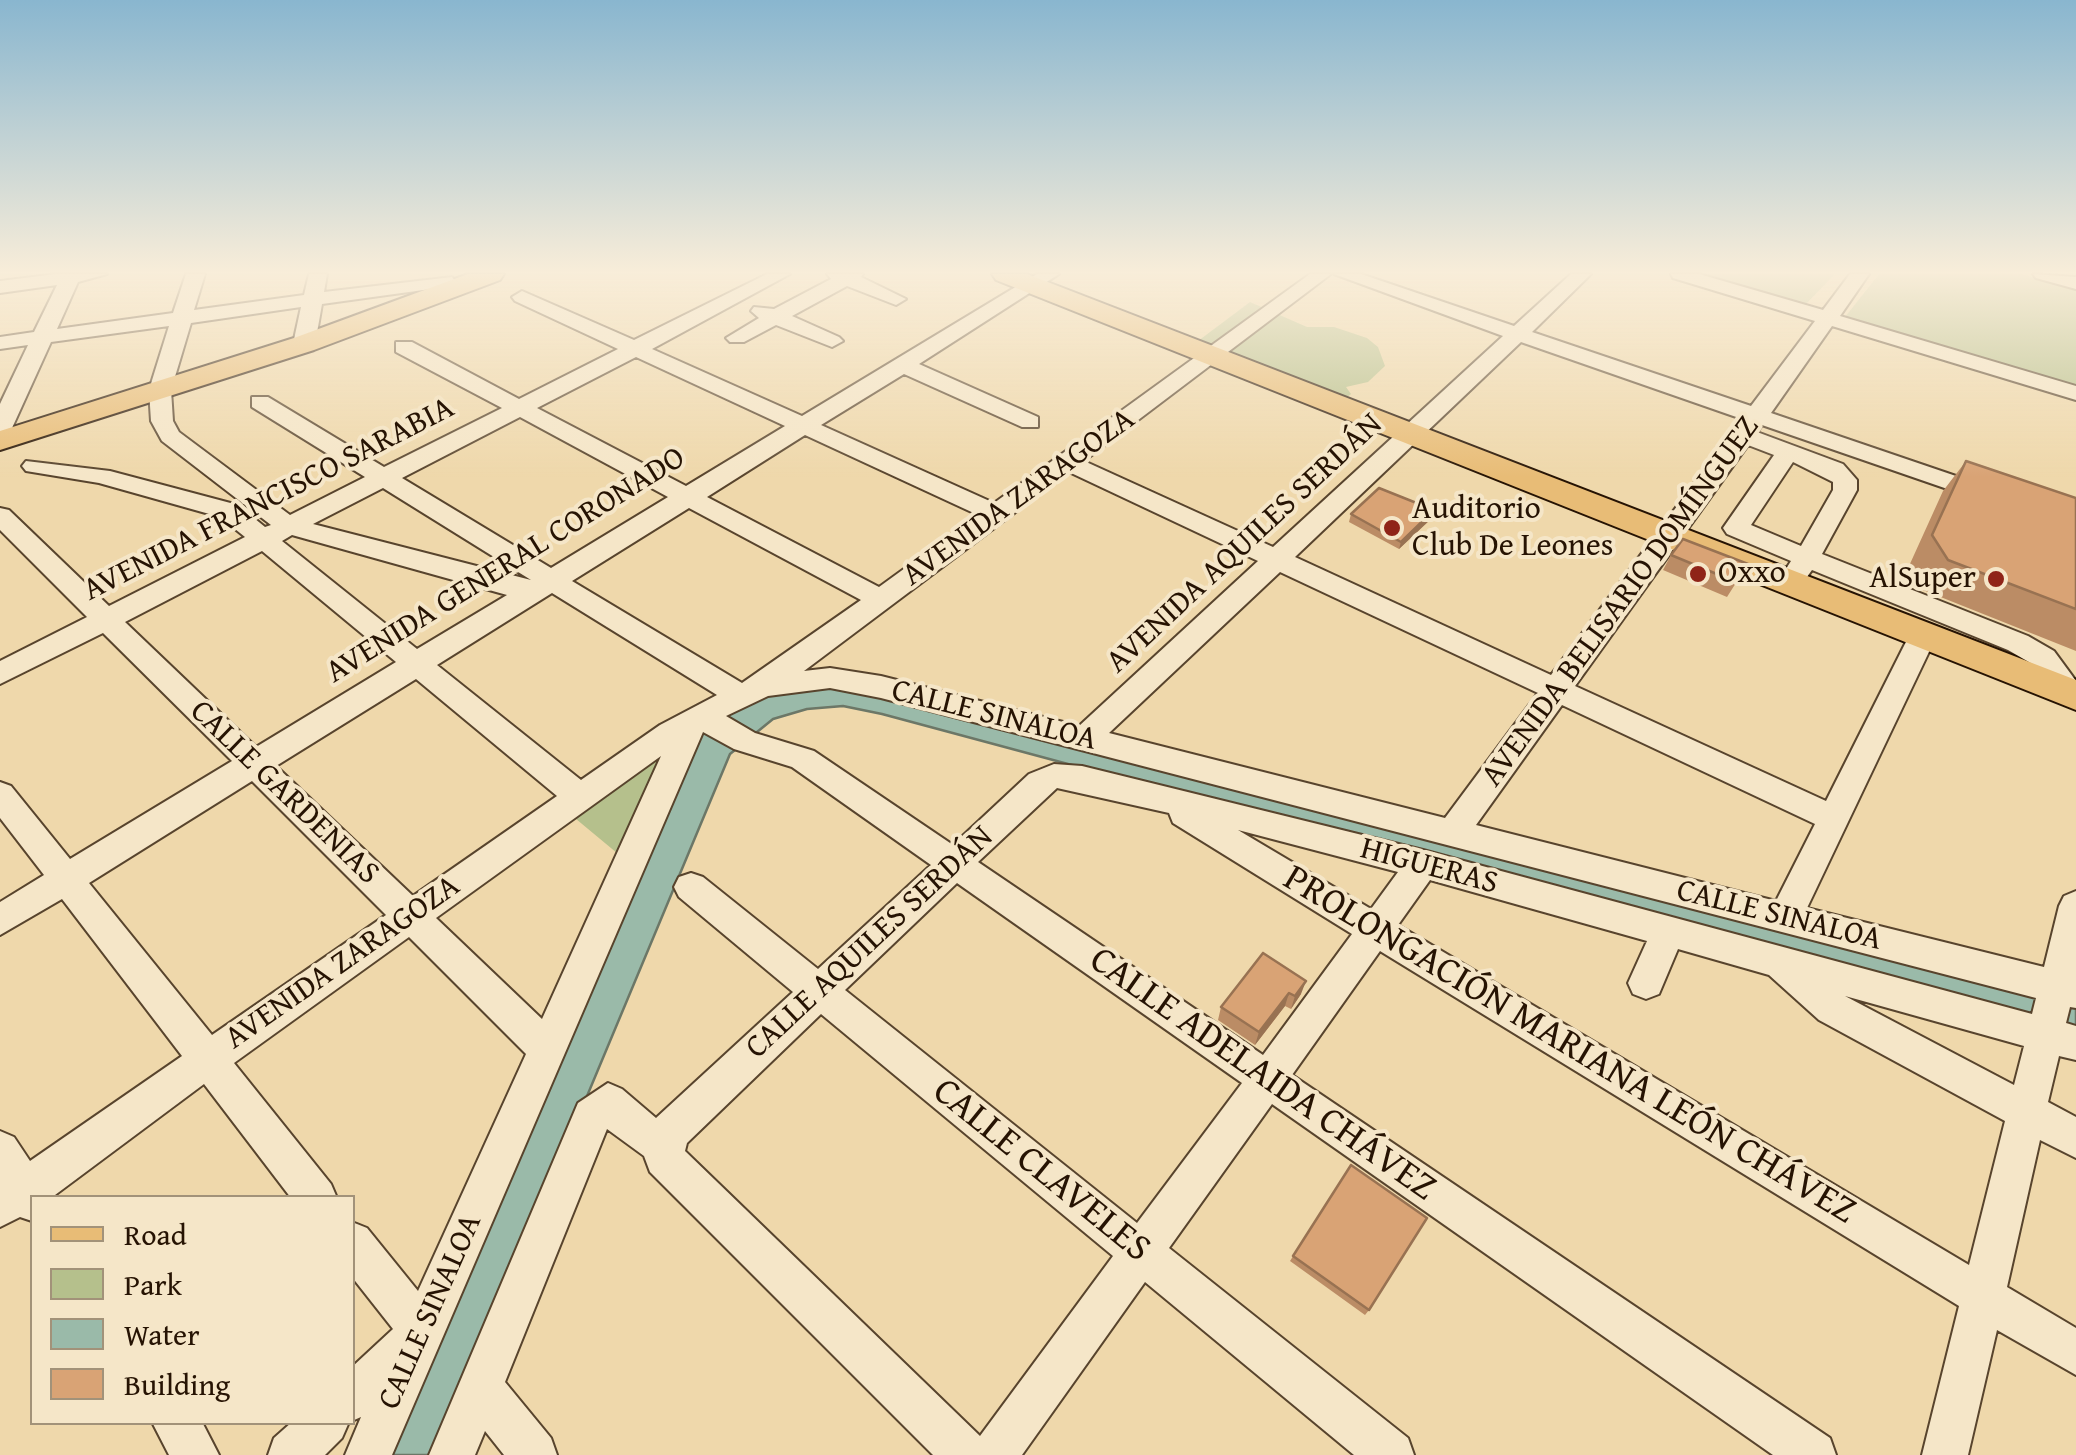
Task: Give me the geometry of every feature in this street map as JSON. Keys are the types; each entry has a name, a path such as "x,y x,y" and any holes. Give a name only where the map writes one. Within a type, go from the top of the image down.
{"main road":[{"path":"0,441 309,342"},
{"path":"1185,342 1669,535 1798,570 1922,636 2073,695"}],"street":[{"path":"0,428 38,342"},
{"path":"175,342 160,390 162,421 170,436 416,663 580,797"},
{"path":"619,342 996,514"},
{"name":"AVENIDA FRANCISCO SARABIA","path":"0,674 648,342"},
{"name":"AVENIDA GENERAL CORONADO","path":"0,920 937,342"},
{"name":"AVENIDA ZARAGOZA","path":"752,691 1069,463 1229,342"},
{"name":"AVENIDA AQUILES SERDÁN","path":"1084,739 1509,342"},
{"path":"1538,342 1749,425 2020,506"},
{"name":"AVENIDA BELISARIO DOMÍNGUEZ","path":"1452,833 1810,342"},
{"path":"1906,342 2076,393"},
{"path":"404,347 881,599"},
{"path":"901,364 1030,422"},
{"path":"260,402 383,478 540,586 752,691"},
{"path":"1749,425 1788,452 1834,469 1845,480 1845,490 1798,570"},
{"path":"1788,452 1736,528 1798,570 2018,642 2044,658 2073,695"},
{"path":"1069,463 1835,819"},
{"path":"34,466 101,476 229,511 276,532 540,586"},
{"name":"CALLE GARDENIAS","path":"0,516 547,1049"},
{"path":"1785,918 1922,636"},
{"name":"CALLE SINALOA","path":"368,1455 547,1049 700,722 752,691 830,678 881,686 1785,918 2061,1013"},
{"name":"AVENIDA ZARAGOZA","path":"19,1198 208,1058 671,733 700,722"},
{"name":"CALLE ADELAIDA CHÁVEZ","path":"700,722 804,759 1813,1455"},
{"name":"CALLE AQUILES SERDÁN","path":"668,1140 1040,782 1054,776 1082,778"},
{"name":"HIGUERAS","path":"1082,778 1423,864 1774,963 2061,1013"},
{"path":"0,795 315,1195"},
{"name":"PROLONGACIÓN MARIANA LEÓN CHÁVEZ","path":"1154,796 2076,1353"},
{"path":"994,1455 1423,864"},
{"name":"CALLE CLAVELES","path":"691,887 1391,1455"},
{"path":"1945,1455 2029,1113 2061,1013 2076,906"},
{"path":"1646,983 1668,933"},
{"path":"1774,963 1832,1008 2076,1138"},
{"path":"452,1455 592,1116 608,1102 628,1122 668,1140 664,1158 966,1455"},
{"path":"0,1150 19,1198"},
{"path":"355,1246 422,1332 355,1395"},
{"path":"480,1388 534,1455"},
{"path":"177,1425 196,1455"},
{"path":"292,1455 323,1425"}],"green space":[{"path":"1197,342 1372,342 1378,347 1385,366 1368,382 1346,387 1351,394 1334,408 1186,350"},
{"path":"1925,342 2076,342 2076,389"},
{"path":"687,727 629,863 564,809"}],"water":[{"path":"850,685 2076,1000 2076,1035 882,714 843,706 807,709 773,719 730,754 437,1455 381,1455 698,735 719,718 775,691"}],"building":[{"path":"1966,461 2076,498 2076,609 1948,560 1932,535"},
{"name":"Auditorio Club De Leones","path":"1379,488 1434,510 1401,542 1351,514"},
{"path":"1683,539 1748,564 1736,582 1671,555"},
{"path":"1263,953 1306,981 1295,996 1289,993 1259,1032 1221,1007"},
{"path":"1351,1165 1427,1218 1369,1310 1293,1256"}],"place":[{"name":"Auditorio Club De Leones","path":"1392,528"},
{"name":"Oxxo","path":"1698,574"},
{"name":"AlSuper","path":"1996,579"}]}
